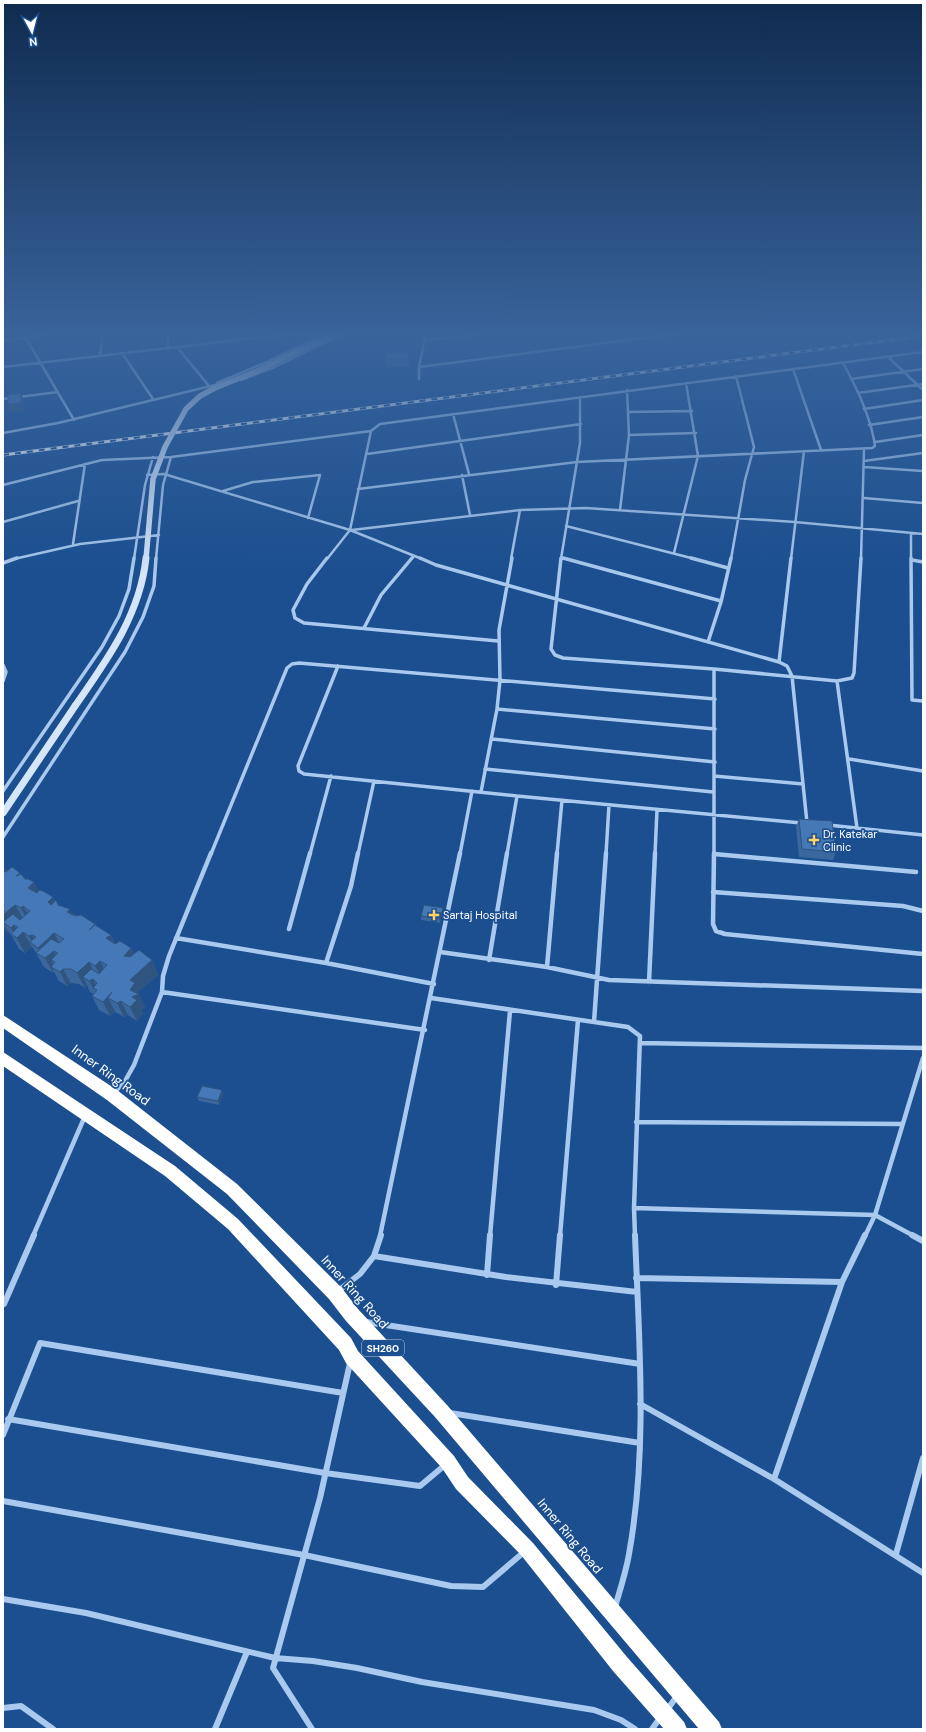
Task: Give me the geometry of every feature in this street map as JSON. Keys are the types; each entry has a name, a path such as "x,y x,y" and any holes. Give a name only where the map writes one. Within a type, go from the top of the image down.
{"highway":[{"name":"Inner Ring Road","path":"3,1021 112,1095 232,1189 335,1293 358,1321 441,1411 712,1729"},
{"path":"3,1058 85,1115 170,1171 233,1224 345,1344 352,1357 448,1462 462,1483 527,1549 620,1664 677,1729"}],"street":[{"path":"70,414 74,420"},
{"path":"3,432 51,426 97,414"},
{"path":"3,813 120,640 136,603 142,584 155,473 162,453 183,414"},
{"path":"3,485 85,464 119,458 170,457 372,431 380,424 389,422 453,414 469,474"},
{"path":"581,414 577,462 561,558 551,649 555,655 563,658 714,669 837,681 852,678 854,673 863,528 864,450"},
{"path":"620,510 627,460 629,435 628,414"},
{"path":"674,553 698,456 693,414"},
{"path":"708,642 721,601 739,518 746,475 754,453 754,442 746,414"},
{"path":"808,414 821,450"},
{"path":"358,489 469,474 577,462 821,450 864,450 875,446 866,414"},
{"path":"869,425 923,417"},
{"path":"367,454 581,424"},
{"path":"372,431 350,530 308,584 293,610 294,618 304,623 498,641"},
{"path":"629,435 696,432"},
{"path":"875,442 923,435"},
{"path":"779,662 804,451"},
{"path":"864,461 923,453"},
{"path":"3,792 112,631 129,589 147,475 153,457"},
{"path":"3,837 136,634 150,601 152,591 159,535 164,474 170,457"},
{"path":"73,544 78,501 85,464"},
{"path":"864,466 923,471"},
{"path":"147,475 164,474 222,491 350,530 413,557 443,567 556,598 779,662 788,666 792,676 807,824"},
{"path":"222,491 253,482 320,475 308,518"},
{"path":"462,475 470,515"},
{"path":"864,498 923,503"},
{"path":"3,522 78,501"},
{"path":"350,530 470,515 520,510 569,508 795,522 923,534"},
{"path":"481,792 497,709 500,680 498,641 506,585 520,510"},
{"path":"566,526 728,568"},
{"path":"911,533 912,700 923,701"},
{"path":"3,563 37,552 73,544 159,535"},
{"path":"364,628 381,595 413,557"},
{"path":"561,558 721,601"},
{"path":"912,560 923,562"},
{"path":"112,1095 125,1081 134,1065 162,992 163,976 176,938 287,668 292,664 299,663 338,666 715,700"},
{"path":"3,665 6,667 3,681"},
{"path":"338,666 298,766 299,771 304,774 657,810 814,824"},
{"path":"714,669 715,762 713,792 713,924 716,931 725,934 923,954"},
{"path":"837,681 849,759 857,828"},
{"path":"497,709 715,729"},
{"path":"492,739 715,762"},
{"path":"849,759 923,771"},
{"path":"485,769 713,792"},
{"path":"289,929 332,776"},
{"path":"714,776 803,784"},
{"path":"326,963 351,886 374,781"},
{"path":"335,1293 360,1274 374,1256 382,1231 425,1030 472,791"},
{"path":"489,960 517,796"},
{"path":"547,967 562,800"},
{"path":"594,1022 609,805"},
{"path":"648,982 657,810"},
{"path":"821,825 923,835"},
{"path":"714,854 916,872"},
{"path":"713,892 903,906 923,911"},
{"path":"176,938 326,963 434,984"},
{"path":"440,952 547,967 598,978 648,982 923,991"},
{"path":"162,992 425,1030"},
{"path":"431,998 510,1012 628,1027 635,1030 640,1036 641,1043 636,1122 634,1208 640,1364 640,1443 635,1512 629,1555 613,1613"},
{"path":"487,1275 510,1012"},
{"path":"556,1285 578,1020"},
{"path":"641,1043 923,1048"},
{"path":"774,1479 842,1282 875,1215 923,1058"},
{"path":"3,1303 4,1304 85,1115"},
{"path":"636,1122 903,1124"},
{"path":"634,1208 875,1215 923,1241"},
{"path":"374,1256 556,1285 637,1292"},
{"path":"636,1278 842,1282"},
{"path":"358,1321 640,1364"},
{"path":"3,1435 8,1419 40,1343 344,1393"},
{"path":"312,1729 273,1668 325,1473 352,1357"},
{"path":"640,1404 774,1479 809,1503 896,1554 923,1573"},
{"path":"441,1411 640,1443"},
{"path":"8,1419 325,1473 420,1486 448,1462"},
{"path":"896,1554 923,1458"},
{"path":"3,1502 304,1555 451,1586 484,1587 527,1549"},
{"path":"3,1599 86,1613 275,1658 313,1661 358,1668 437,1684 594,1710 621,1720 635,1729"},
{"path":"215,1729 247,1652"},
{"path":"652,1729 680,1693"},
{"path":"3,1708 21,1706 53,1729"}],"building":[{"path":"799,819 832,821 836,852 802,849"},
{"path":"12,867 20,873 16,876 21,874 26,880 26,878 34,882 28,888 37,893 39,890 43,891 53,897 48,902 51,905 56,900 58,905 70,909 67,912 75,916 81,915 95,924 89,930 95,925 111,935 106,938 115,944 120,941 131,948 124,956 130,957 139,950 152,960 130,980 135,983 130,990 139,994 132,997 137,1000 130,1007 121,1001 117,1003 108,998 112,992 103,1002 92,996 97,990 93,988 97,983 93,979 89,981 83,977 91,969 99,974 107,965 100,961 95,966 89,962 77,973 71,969 63,969 60,972 51,967 55,962 51,960 58,953 54,951 45,958 36,953 51,939 59,943 64,939 54,933 38,948 30,942 36,937 32,935 29,936 23,932 17,938 11,934 18,927 14,925 11,928 3,922 13,914 20,920 30,911 23,906 21,908 15,905 3,915 3,912 5,911 3,909 3,871 6,872"},
{"path":"424,905 443,908 440,919 421,916"},
{"path":"202,1086 222,1090 218,1101 197,1097"}],"railway":[{"path":"3,455 321,414"}],"place":[{"name":"Dr. Katekar Clinic","path":"814,840"},
{"name":"Sartaj Hospital","path":"434,915"}]}
